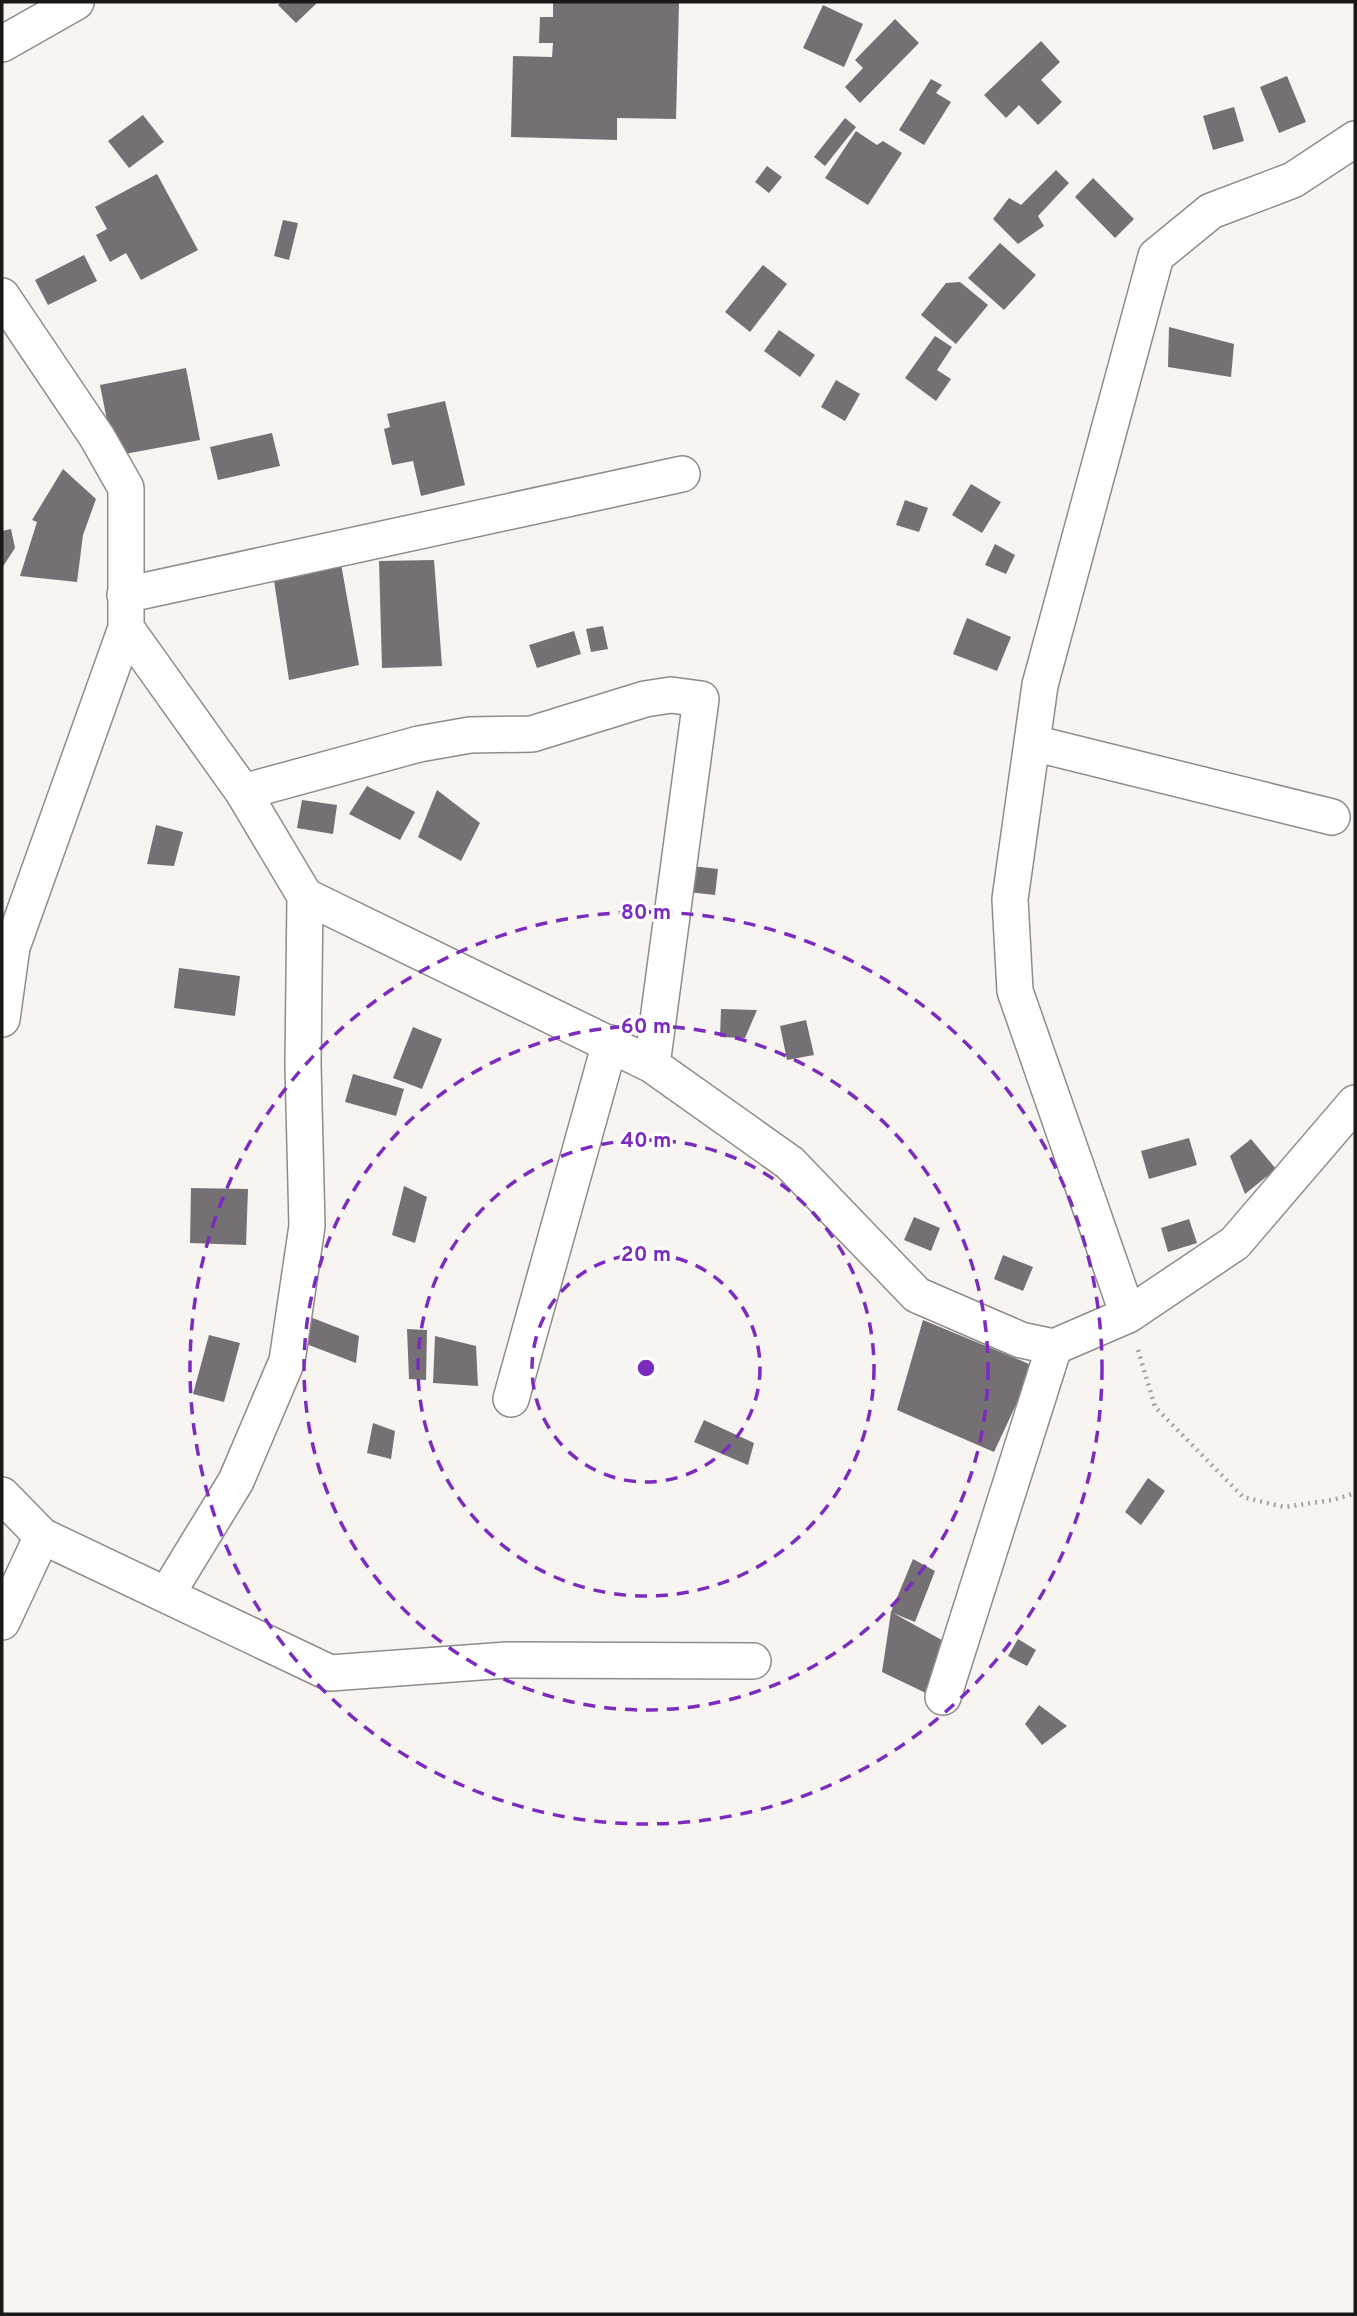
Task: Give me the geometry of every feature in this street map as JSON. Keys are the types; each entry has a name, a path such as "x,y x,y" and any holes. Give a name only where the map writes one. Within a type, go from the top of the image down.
{"street":[{"path":"2,44 76,2"},
{"path":"1128,1315 1015,991 1010,899 1040,685 1156,256 1211,211 1293,180 1355,139"},
{"path":"2,296 97,437 126,488 125,612 7,943 2,1019"},
{"path":"125,612 682,474"},
{"path":"125,612 243,792 305,896 303,1065 307,1226 287,1361 236,1481 167,1594"},
{"path":"243,792 419,744 470,735 532,734 658,697 671,695 701,698 652,1065"},
{"path":"1033,743 1332,817"},
{"path":"305,896 652,1065 790,1163 917,1295 1021,1340 1054,1348 1128,1315 1235,1243 1355,1104"},
{"path":"511,1399 610,1043"},
{"path":"943,1697 1054,1348"},
{"path":"2,1496 42,1536 330,1673 507,1660 753,1661"},
{"path":"2,1622 42,1536"}],"path":[{"path":"1128,1315 1155,1407 1243,1497 1284,1507 1333,1500 1355,1493"}],"building":[{"path":"281,2 318,2 296,23 278,5"},
{"path":"553,2 679,3 676,119 617,118 617,140 511,137 513,56 552,57 553,43 539,43 540,17 553,17"},
{"path":"823,5 863,24 844,67 803,48"},
{"path":"895,19 919,43 860,103 845,87 863,68 855,60"},
{"path":"1041,41 1060,62 1041,80 1062,102 1038,125 1019,105 1006,118 984,95"},
{"path":"1287,76 1306,122 1279,133 1260,87"},
{"path":"931,79 942,85 936,93 951,102 924,145 899,130"},
{"path":"1234,107 1244,141 1213,150 1203,116"},
{"path":"143,115 164,142 129,168 108,141"},
{"path":"845,118 856,127 825,166 814,157"},
{"path":"856,131 877,145 883,141 902,153 868,205 825,178"},
{"path":"767,166 782,177 769,193 755,182"},
{"path":"1056,170 1069,183 1038,216 1044,226 1018,244 993,219 1009,198 1021,205"},
{"path":"157,174 198,250 141,280 126,253 110,262 96,235 107,229 95,207"},
{"path":"1093,178 1134,219 1115,238 1075,197"},
{"path":"283,220 298,223 289,260 274,256"},
{"path":"1000,243 1036,275 1004,310 968,278"},
{"path":"84,255 97,281 48,305 35,280"},
{"path":"763,265 787,284 750,332 725,312"},
{"path":"960,282 988,305 956,344 921,315 946,283"},
{"path":"1169,327 1234,344 1231,377 1168,367"},
{"path":"779,330 815,355 800,377 764,351"},
{"path":"935,336 952,347 937,370 951,379 936,401 905,378"},
{"path":"186,368 200,440 114,456 100,385"},
{"path":"836,380 860,394 845,421 821,407"},
{"path":"445,401 465,485 421,496 413,461 392,465 384,429 390,427 387,414"},
{"path":"272,433 280,466 218,480 210,447"},
{"path":"63,469 96,499 83,535 77,582 20,576 37,522 32,520"},
{"path":"971,484 1001,502 982,533 952,515"},
{"path":"905,500 928,508 919,532 896,525"},
{"path":"11,529 15,548 2,568 2,531"},
{"path":"995,544 1015,555 1006,574 985,565"},
{"path":"340,558 359,665 289,680 273,574"},
{"path":"434,560 442,666 382,668 379,561"},
{"path":"967,618 1011,637 997,671 953,654"},
{"path":"603,626 608,649 591,652 586,629"},
{"path":"574,631 581,654 537,668 529,645"},
{"path":"367,786 415,812 400,840 349,814"},
{"path":"437,790 480,823 461,861 418,837"},
{"path":"302,800 337,805 333,834 297,828"},
{"path":"156,825 183,832 174,866 147,864"},
{"path":"691,866 718,869 715,895 688,892"},
{"path":"179,968 240,976 235,1016 174,1008"},
{"path":"721,1009 757,1010 745,1038 720,1037"},
{"path":"806,1020 814,1055 787,1060 780,1026"},
{"path":"413,1027 442,1039 422,1089 393,1078"},
{"path":"353,1074 404,1089 396,1116 345,1102"},
{"path":"1189,1138 1197,1165 1149,1179 1141,1151"},
{"path":"1251,1139 1276,1169 1245,1194 1230,1156"},
{"path":"404,1186 427,1197 415,1243 392,1235"},
{"path":"191,1188 248,1189 246,1245 190,1243"},
{"path":"914,1217 940,1228 931,1251 904,1240"},
{"path":"1189,1219 1197,1243 1168,1252 1161,1228"},
{"path":"1003,1255 1033,1267 1023,1291 994,1279"},
{"path":"310,1317 359,1336 356,1363 301,1342"},
{"path":"923,1320 1034,1366 994,1452 897,1410"},
{"path":"407,1329 427,1330 426,1380 409,1379"},
{"path":"209,1335 240,1343 224,1402 193,1394"},
{"path":"435,1336 476,1346 478,1386 433,1383"},
{"path":"704,1420 754,1443 748,1465 694,1442"},
{"path":"373,1423 395,1431 391,1459 367,1453"},
{"path":"1148,1478 1165,1491 1141,1525 1125,1512"},
{"path":"913,1559 935,1571 915,1622 893,1613 958,1649 930,1695 882,1672 891,1612"},
{"path":"1018,1639 1036,1650 1027,1666 1008,1656"},
{"path":"1039,1705 1067,1726 1042,1745 1025,1724"}]}
